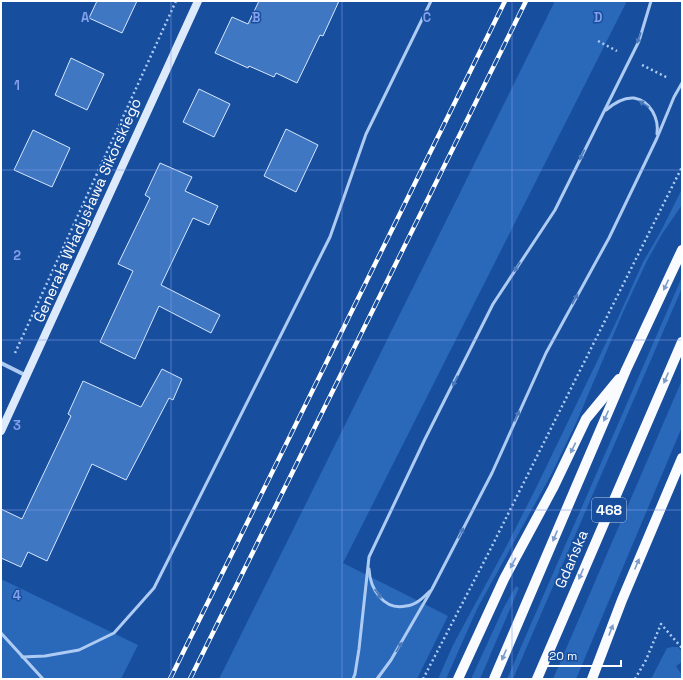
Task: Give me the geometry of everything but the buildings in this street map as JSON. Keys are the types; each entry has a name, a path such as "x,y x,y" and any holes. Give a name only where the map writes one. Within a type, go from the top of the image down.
{"main road":[{"path":"494,679 626,370 682,250"},
{"name":"Gdańska","path":"537,679 682,342"},
{"path":"458,679 504,579 553,488 586,419 626,370"},
{"path":"592,679 622,600 682,458"}],"street":[{"name":"Generała Władysława Sikorskiego","path":"1,431 198,1"},
{"path":"1,363 27,376"}],"lane":[{"path":"22,656 44,656 79,650 114,633 154,588 330,237 366,134 431,1"},
{"path":"353,679 359,649 369,557 493,304 555,210 639,41 651,1"},
{"path":"376,679 390,660 432,589 492,473 546,353 609,238 657,138 674,96 682,83"},
{"path":"604,111 614,103 626,99 634,98 642,101 650,106 655,115 658,126 657,138"},
{"path":"369,557 369,574 374,588 381,599 391,605 406,607 419,601 432,589"},
{"path":"1,633 43,679"}],"path":[{"path":"8,367 176,1"},
{"path":"423,679 490,552 682,167"},
{"path":"635,679 646,660 661,624 682,648"}],"shaded area":[{"path":"555,1 627,1 343,563 448,616 417,679 219,679"},
{"path":"682,189 682,205 662,234 647,261 624,310 577,421 552,473 477,609 446,679 438,679 453,645 535,490 617,320 643,262 661,231"},
{"path":"682,277 682,288 513,679 507,679"},
{"path":"682,380 682,427 576,679 553,679"},
{"path":"1,579 138,645 121,679 1,679"},
{"path":"516,586 519,588 480,679 471,679 504,607"},
{"path":"678,647 682,652 682,662 676,666 682,675 682,679 651,679 667,648"}],"railway":[{"path":"170,679 505,1"},
{"path":"190,679 526,1"}]}
